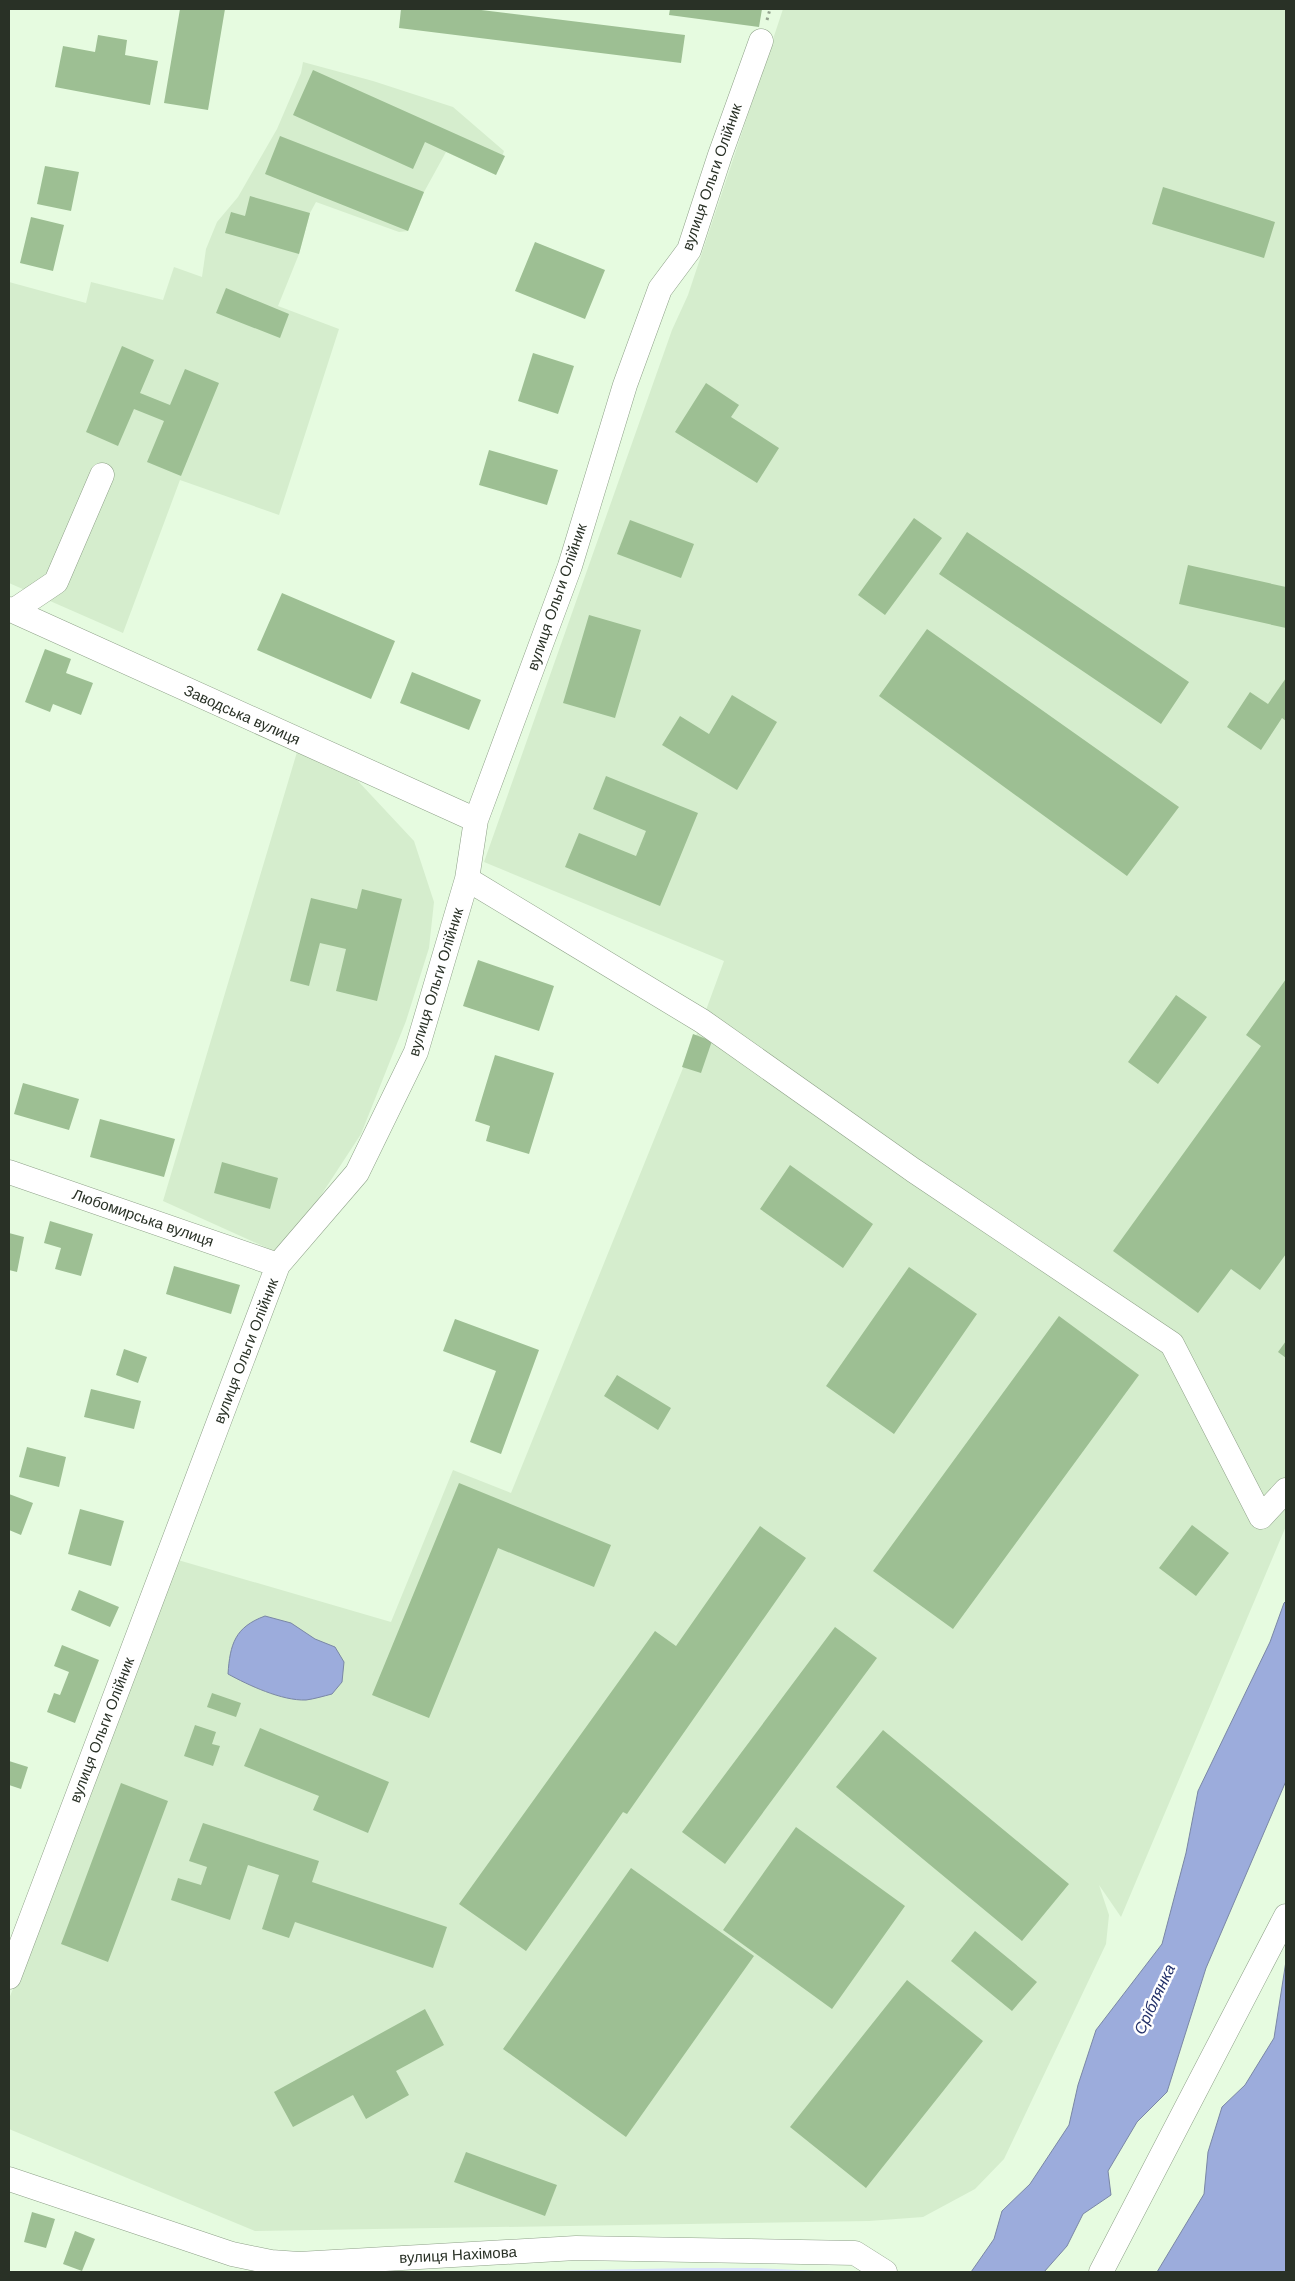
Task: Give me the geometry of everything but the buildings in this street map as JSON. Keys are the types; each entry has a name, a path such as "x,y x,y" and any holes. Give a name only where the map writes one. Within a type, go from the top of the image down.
{"street":[{"name":"вулиця Ольги Олійник","path":"9,1977 278,1265 357,1173 416,1052 467,879 476,820 570,566 628,376 660,289 689,250 720,154 761,41"},
{"path":"11,610 56,582 102,476"},
{"name":"Заводська вулиця","path":"11,610 476,820"},
{"path":"467,879 702,1021 913,1170 1172,1344 1261,1517 1286,1490"},
{"name":"Любомирська вулиця","path":"9,1172 278,1265"},
{"path":"1101,2272 1286,1916"},
{"name":"вулиця Нахімова","path":"9,2178 271,2267 586,2248 855,2253 885,2272"}],"shaded area":[{"path":"783,9 1286,9 1286,1526 1121,1917 1099,1885 1109,1915 1106,1944 1004,2159 975,2189 923,2217 869,2221 255,2231 9,2129 9,1999 178,1560 391,1622 453,1470 511,1493 702,1021 724,961 484,862 672,330 688,295"},
{"path":"303,62 373,81 453,107 504,151 496,175 446,152 424,192 408,231 399,232 316,202 310,213 299,254 278,306 339,329 279,515 180,480 123,633 9,583 9,282 86,303 91,282 163,300 174,267 202,277 206,249 217,222 238,197 277,129 301,73"},
{"path":"297,752 357,780 414,841 434,902 429,948 406,1021 361,1134 297,1232 274,1251 163,1201"},
{"path":"757,2268 836,2272 490,2272"}],"water":[{"name":"Сріблянка","path":"1286,1601 1286,1781 1206,1968 1167,2092 1137,2122 1108,2171 1111,2195 1083,2214 1067,2246 1044,2272 971,2272 994,2239 1002,2211 1030,2184 1069,2125 1078,2085 1096,2030 1162,1944 1186,1853 1198,1791 1270,1642"},
{"path":"265,1616 291,1623 315,1639 335,1647 344,1662 342,1682 332,1694 306,1700 286,1698 255,1687 228,1674 230,1654 236,1638 247,1625"},
{"path":"1286,1961 1286,2272 1157,2272 1204,2194 1208,2152 1222,2107 1245,2085 1274,2038"}]}
